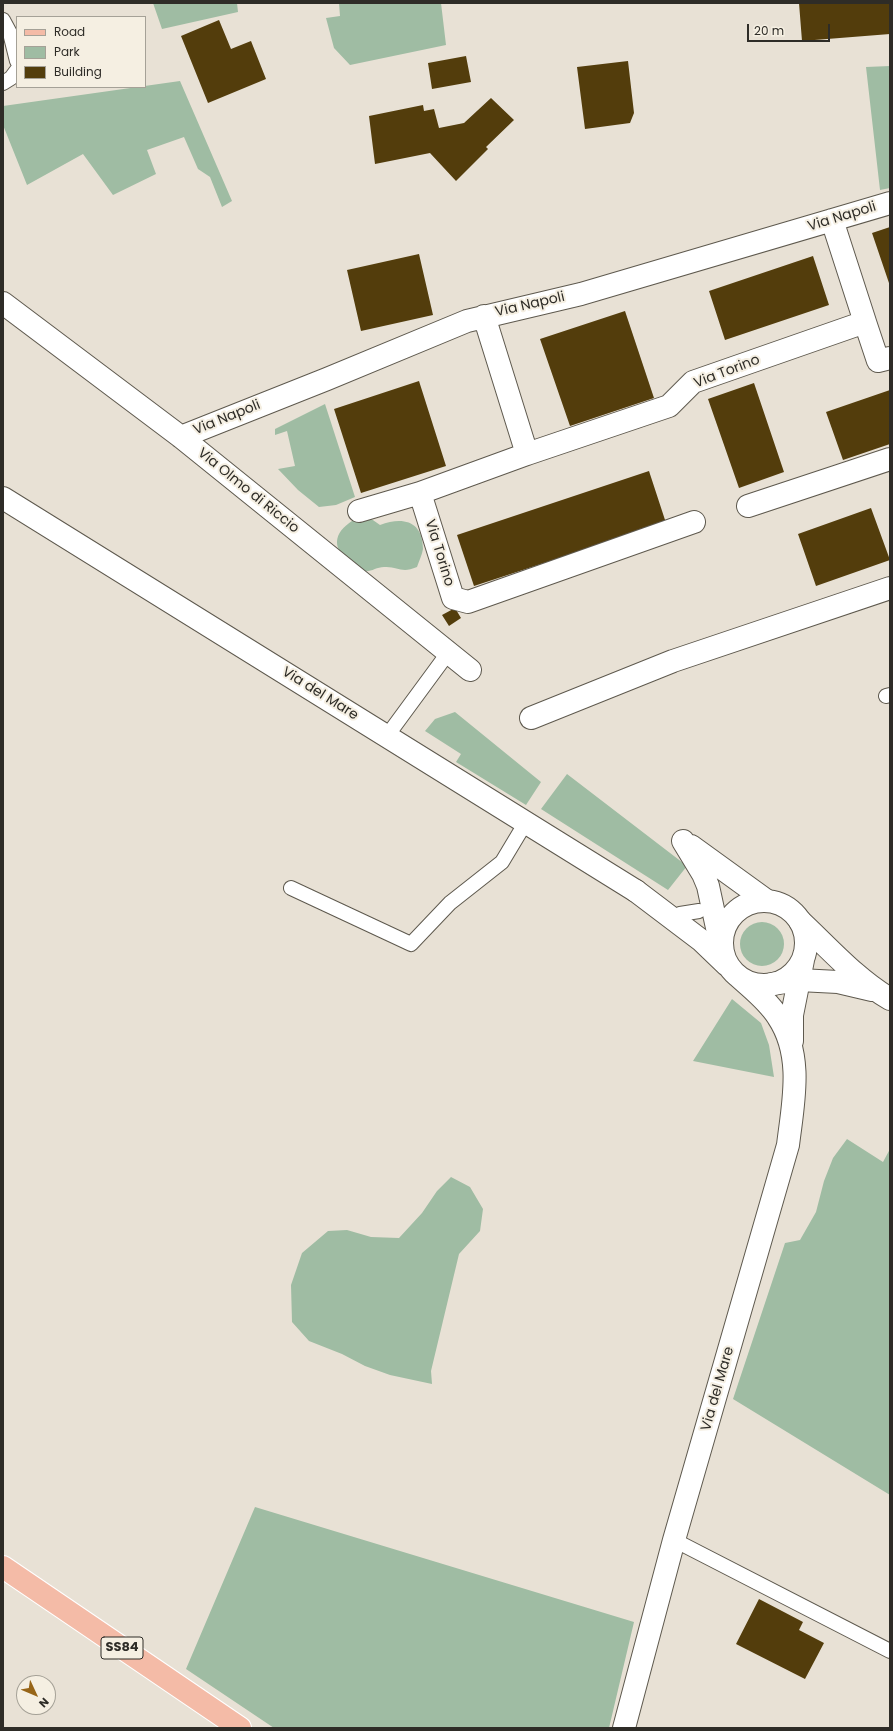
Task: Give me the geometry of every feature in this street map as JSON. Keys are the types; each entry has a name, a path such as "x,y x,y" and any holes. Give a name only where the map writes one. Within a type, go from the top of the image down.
{"main road":[{"name":"SS84","path":"3,1567 240,1728"}],"street":[{"name":"Via Napoli","path":"181,437 467,321 581,294 890,203"},
{"path":"832,220 878,361 890,358"},
{"name":"Via Olmo di Riccio","path":"3,303 181,437 470,670"},
{"path":"484,316 527,454"},
{"name":"Via Torino","path":"359,511 420,493 527,454 669,406 693,382 865,322"},
{"path":"748,506 890,458"},
{"name":"Via Torino","path":"420,493 453,598 468,602 694,522"},
{"name":"Via del Mare","path":"3,498 636,891 702,941 729,964 778,1017 789,1038 792,1048 796,1078 788,1145 674,1540 624,1728"},
{"path":"531,718 673,661 890,588"},
{"path":"729,964 708,886 701,870 683,841 767,901"},
{"path":"767,901 780,904 792,911 800,921 883,995 838,982 799,980 772,984 748,982 729,964 722,938 725,926 732,915 748,904 767,901"},
{"path":"792,1048 792,1015 805,951 805,936 800,921"},
{"path":"772,984 784,980 793,972 801,963 805,951"}],"lane":[{"path":"3,20 10,33 16,57"},
{"path":"3,82 11,78 16,71"},
{"path":"387,736 448,653"},
{"path":"291,888 411,944 450,903 502,862 526,822"},
{"path":"673,919 680,914 699,911"},
{"path":"674,1540 890,1651"}],"green space":[{"path":"153,3 237,3 238,12 162,29"},
{"path":"339,3 441,3 446,45 350,65 334,48 326,18 340,16"},
{"path":"890,66 890,188 880,190 866,67"},
{"path":"180,81 232,201 222,207 210,177 198,169 184,137 147,150 156,174 113,195 83,154 27,185 3,125 3,106 130,88 146,88 146,86"},
{"path":"325,404 355,497 336,505 319,507 298,490 278,469 295,466 287,431 275,435 275,429"},
{"path":"357,518 370,518 380,525 388,522 404,521 415,527 420,532 423,549 417,567 403,570 381,567 370,571 364,571 355,567 343,557 337,544 337,539 344,528"},
{"path":"455,712 541,782 526,805 456,762 461,754 425,731 435,719"},
{"path":"567,774 687,866 668,890 541,809"},
{"path":"758,922 766,922 778,928 784,940 784,948 778,960 766,966 758,966 746,960 740,948 740,940 746,928"},
{"path":"732,999 761,1023 769,1045 774,1077 693,1061"},
{"path":"847,1139 883,1162 890,1149 890,1495 733,1399 785,1243 800,1240 816,1212 824,1181 833,1158"},
{"path":"451,1177 470,1187 483,1209 480,1231 459,1254 431,1371 432,1384 390,1375 365,1366 342,1354 309,1341 292,1322 291,1285 302,1253 328,1231 347,1230 371,1237 399,1238 422,1213 437,1191"},
{"path":"255,1507 634,1622 609,1728 274,1728 186,1669"}],"building":[{"path":"799,3 889,3 890,34 802,41"},
{"path":"219,20 231,49 251,41 266,79 208,103 181,36"},
{"path":"466,56 471,82 432,89 428,63"},
{"path":"628,61 634,113 630,123 585,129 577,67"},
{"path":"491,98 514,120 486,147 488,149 456,181 430,153 375,164 369,116 423,105 424,111 434,109 439,128 464,123"},
{"path":"890,227 890,286 872,233"},
{"path":"419,254 433,315 361,331 347,270"},
{"path":"813,256 829,305 725,340 709,291"},
{"path":"625,311 654,398 570,426 540,339"},
{"path":"419,381 446,466 361,493 334,409"},
{"path":"754,383 784,472 739,488 708,399"},
{"path":"890,390 890,444 843,460 826,412"},
{"path":"649,471 666,523 474,586 457,535"},
{"path":"871,508 890,560 816,586 798,534"},
{"path":"455,608 461,618 449,626 442,615"},
{"path":"759,1599 803,1622 799,1630 824,1643 805,1679 736,1644"}]}
